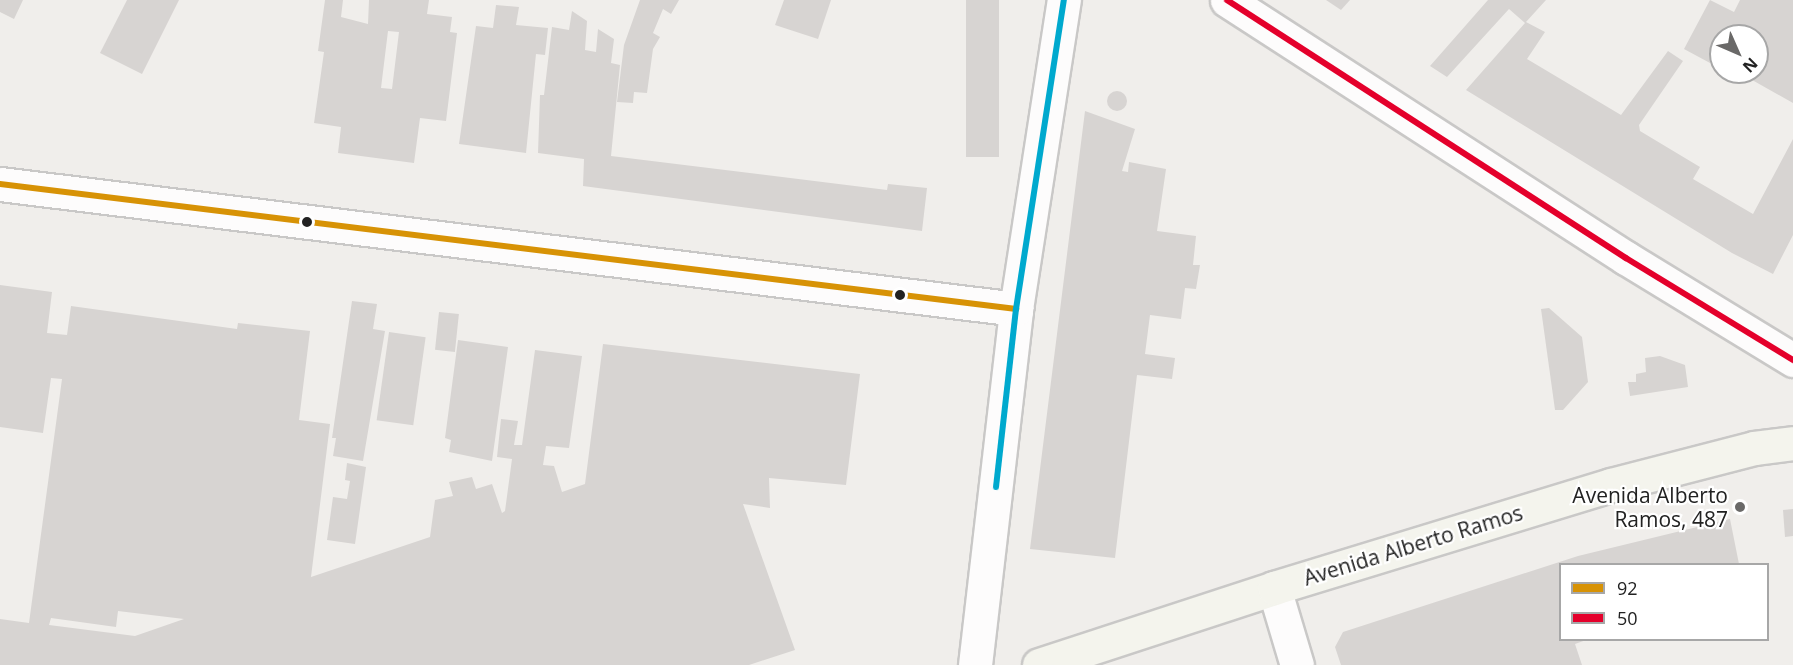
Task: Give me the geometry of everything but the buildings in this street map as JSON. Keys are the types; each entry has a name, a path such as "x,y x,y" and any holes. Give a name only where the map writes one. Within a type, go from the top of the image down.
{"main road":[{"name":"Avenida Alberto Ramos","path":"1039,665 1274,588 1611,485 1754,448 1793,443"}],"street":[{"path":"975,665 1016,309 1064,0"},
{"path":"1227,0 1626,258 1793,360"},
{"path":"0,184 1016,309"},
{"path":"1274,588 1296,665"}],"transit line":[{"path":"996,487 1016,309 1064,0"},
{"name":"50","path":"1227,0 1626,258 1793,360"},
{"name":"92","path":"0,184 1016,309"}],"place":[{"name":"Avenida Alberto Ramos, 487","path":"1740,507"}]}
